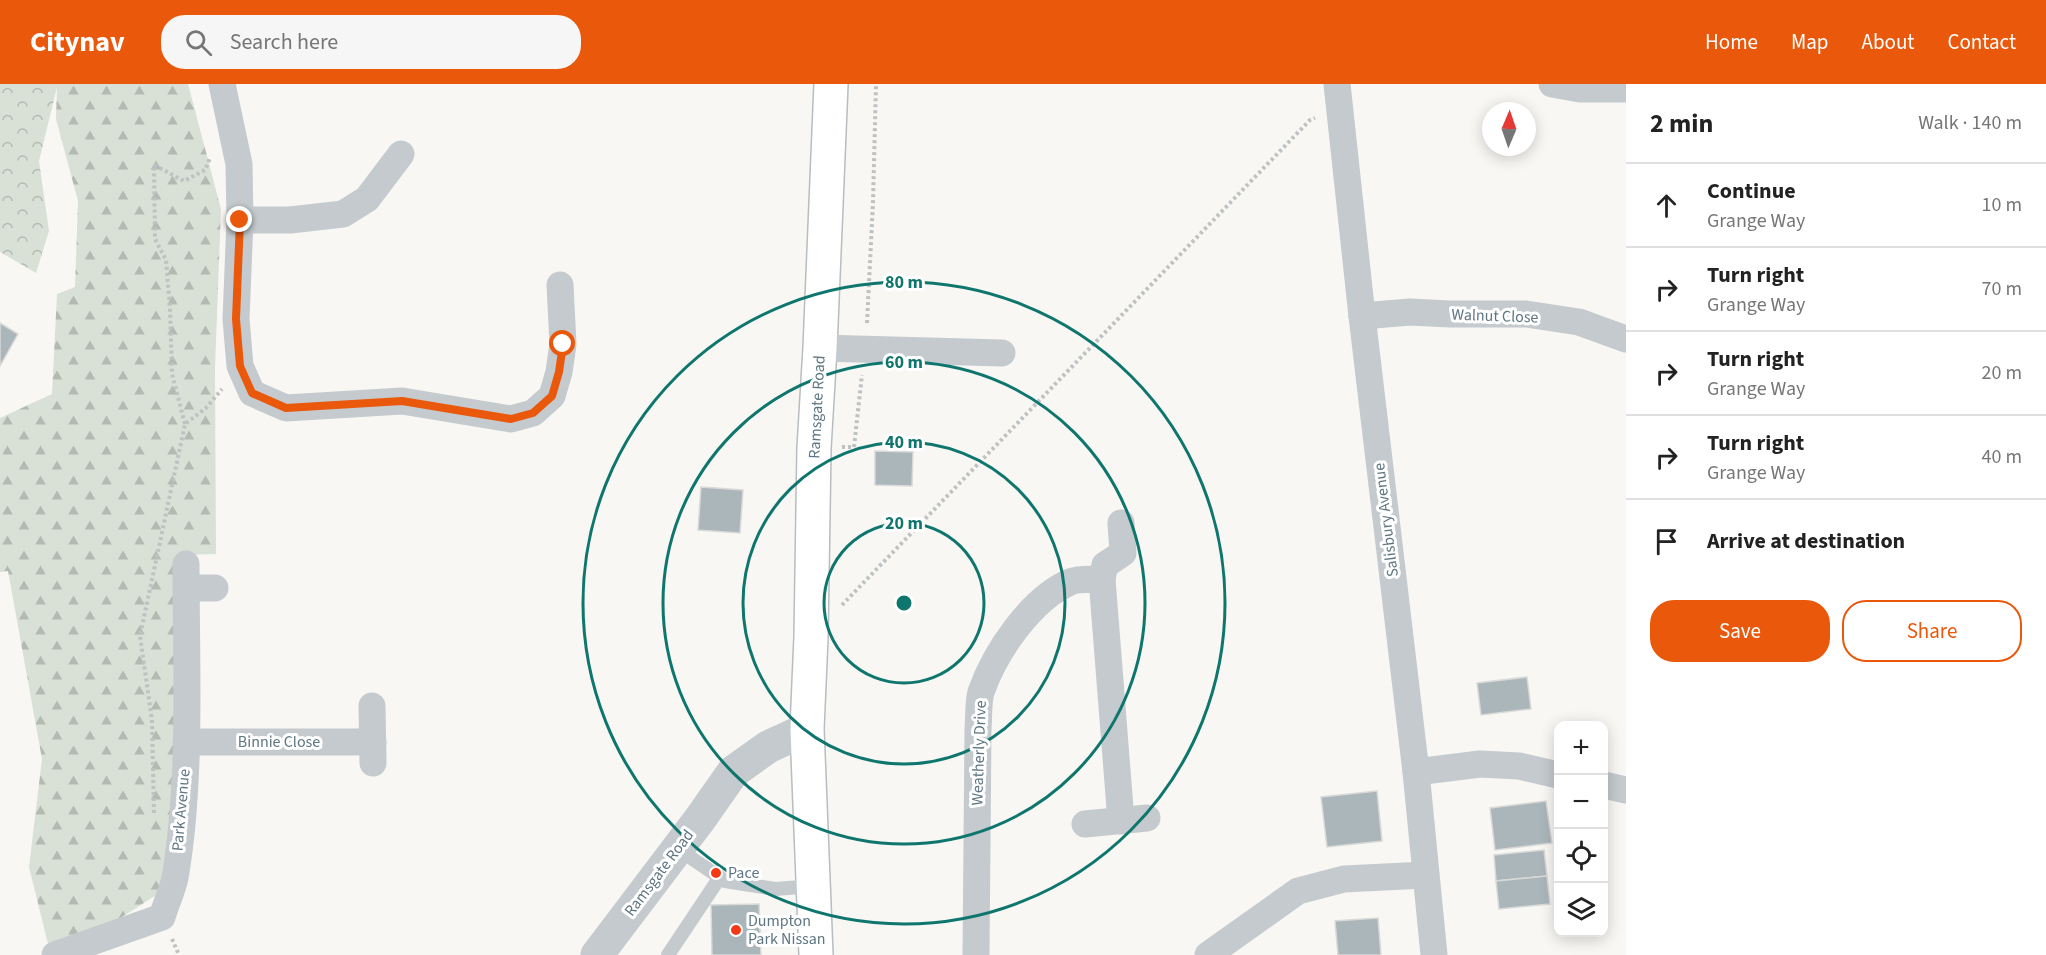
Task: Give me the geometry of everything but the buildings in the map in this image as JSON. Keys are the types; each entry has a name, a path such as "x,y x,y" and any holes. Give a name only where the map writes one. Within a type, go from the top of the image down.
{"main road":[{"name":"Ramsgate Road","path":"816,955 807,729 812,636 814,448 831,84"}],"street":[{"path":"222,84 239,164 240,220 236,319 240,366 252,393 286,408 402,401 511,419 533,413 552,396 559,372 563,344 560,285"},
{"path":"1552,84 1580,89 1626,89"},
{"name":"Salisbury Avenue","path":"1339,95 1362,316 1416,772 1434,955"},
{"path":"240,220 290,220 343,214 368,199 401,154"},
{"name":"Walnut Close","path":"1362,316 1410,312 1450,315 1526,314 1579,322 1626,339"},
{"path":"820,348 1005,354"},
{"path":"1085,825 1134,819 1102,579 1105,565 1123,554 1121,524"},
{"name":"Park Avenue","path":"55,955 162,917 174,880 182,814 186,742 186,576 215,588"},
{"name":"Weatherly Drive","path":"976,955 978,729 981,693 995,661 1016,628 1042,598 1072,581 1102,579"},
{"name":"Binnie Close","path":"186,742 373,753 372,706"},
{"name":"Ramsgate Road","path":"597,955 733,772 768,747 807,729"},
{"path":"1416,772 1480,764 1519,766 1554,774"},
{"path":"1608,786 1626,790"},
{"path":"1208,955 1298,891 1344,879 1425,875"}],"lane":[{"path":"678,849 724,881 776,889 814,886"},
{"path":"668,955 720,878"}],"path":[{"path":"814,448 854,447 865,350 873,203 876,84"},
{"path":"812,636 1310,120 1339,95"},
{"path":"185,424 172,374 166,260 155,239 154,165 184,181 205,170 211,154"}],"green space":[{"path":"0,84 52,84 57,87 39,161 49,231 36,273 0,252"},
{"path":"52,84 188,84 221,209 215,368 216,554 182,555 170,846 161,892 108,926 49,948 29,867 42,759 8,571 0,572 0,418 52,394 57,294 75,287 78,201 56,119 57,87"}],"place":[{"name":"Pace","path":"716,873"},
{"name":"Dumpton Park Nissan","path":"736,930"}],"route":[{"path":"240,220 236,319 240,366 252,393 286,408 402,401 511,419 533,413 552,396 559,372 563,344"}]}
